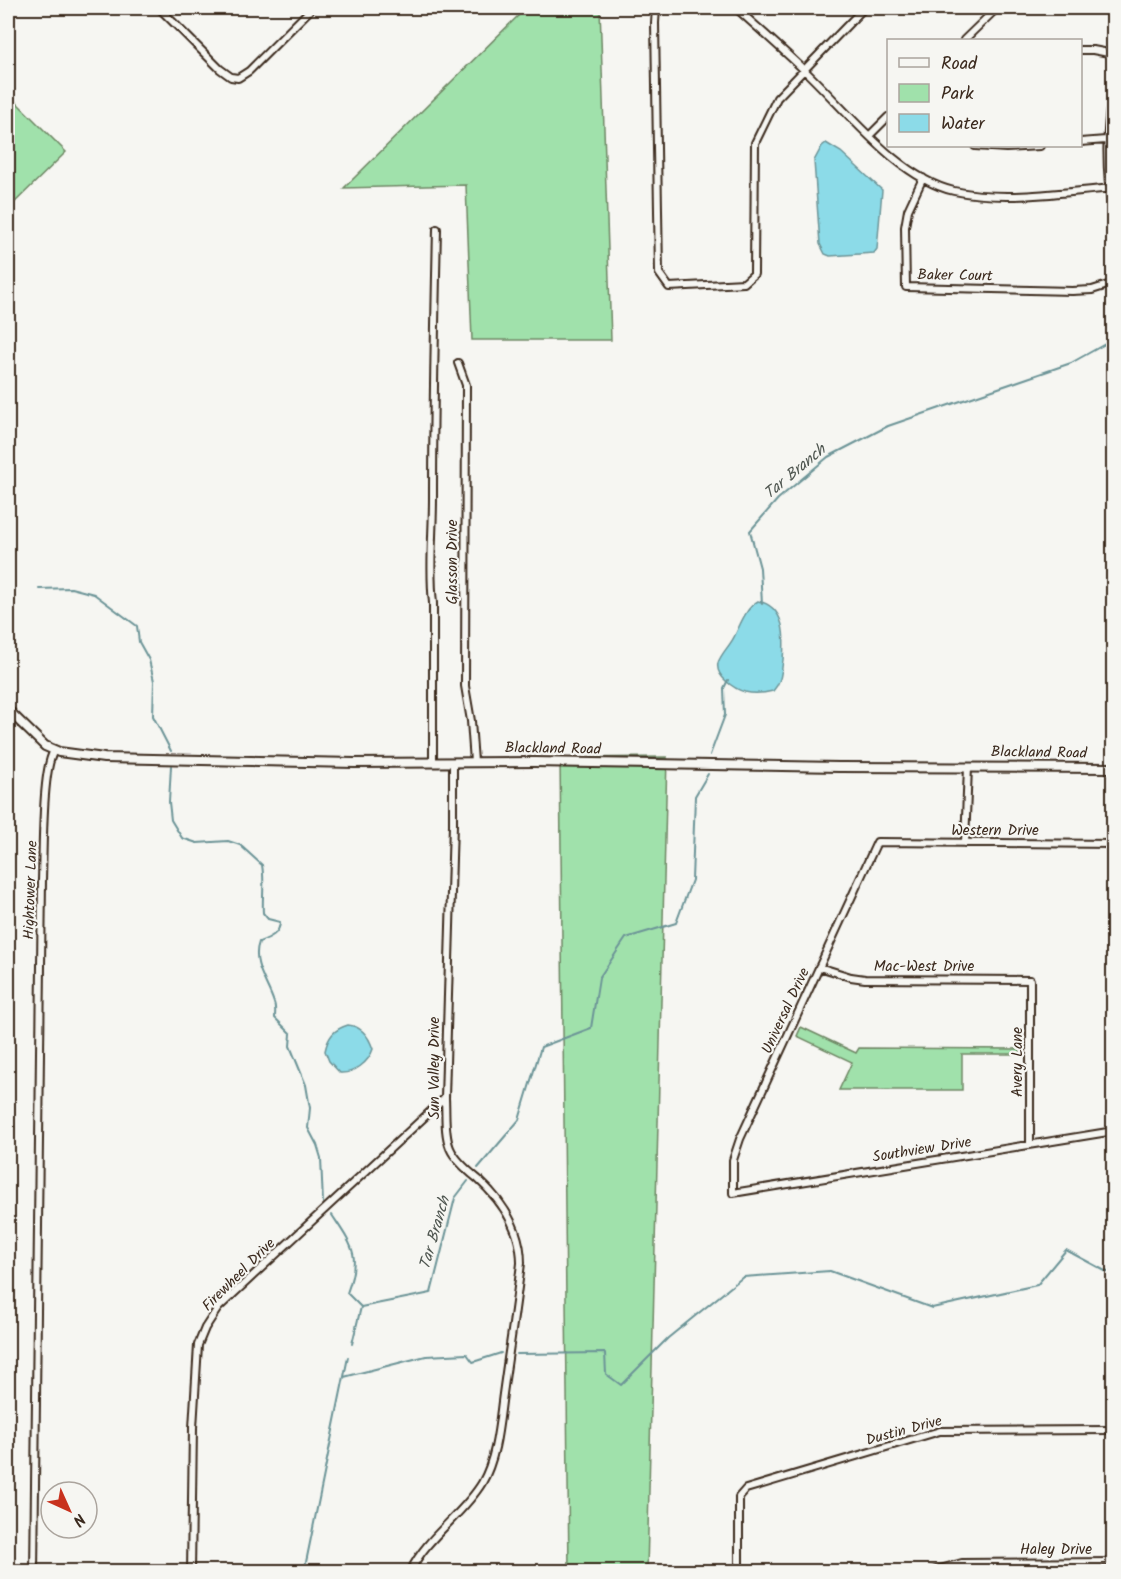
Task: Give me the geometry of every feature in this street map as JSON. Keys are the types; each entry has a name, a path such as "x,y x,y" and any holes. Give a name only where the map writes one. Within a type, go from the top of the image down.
{"street":[{"path":"159,8 220,69 231,77 238,78 249,71 312,8"},
{"path":"656,8 658,273 669,287 744,283 754,274 755,143 777,98 864,8"},
{"path":"736,8 803,69 895,160 923,178 952,190 981,195 1020,195 1111,188"},
{"path":"968,39 998,8"},
{"path":"1082,50 1113,54"},
{"path":"1113,85 1106,140 1113,223"},
{"path":"870,135 887,118"},
{"path":"1082,142 1106,140"},
{"path":"990,147 1023,147"},
{"name":"Baker Court","path":"923,178 908,210 905,227 906,287 1072,291 1092,290 1113,283"},
{"path":"433,762 433,603 430,578 433,520 433,364 437,229"},
{"name":"Glasson Drive","path":"458,363 466,385 465,686 471,721 474,762"},
{"name":"Blackland Road","path":"8,710 30,734 54,751 104,758 1113,768"},
{"name":"Hightower Lane","path":"34,1572 42,880 46,784 49,757 54,751"},
{"name":"Sun Valley Drive","path":"410,1572 426,1546 470,1499 486,1476 496,1437 521,1263 518,1238 502,1205 459,1161 450,1148 446,1129 453,762"},
{"path":"966,843 968,767"},
{"name":"Western Drive","path":"877,842 1113,844"},
{"name":"Universal Drive","path":"734,1193 733,1160 740,1139 877,842"},
{"name":"Mac-West Drive","path":"819,967 865,979 1030,980"},
{"name":"Avery Lane","path":"1030,980 1030,1145"},
{"name":"Firewheel Drive","path":"191,1572 194,1388 198,1345 205,1328 218,1308 445,1098"},
{"name":"Southview Drive","path":"734,1193 1113,1131"},
{"name":"Dustin Drive","path":"740,1572 739,1497 746,1489 940,1431 1113,1430"},
{"name":"Haley Drive","path":"929,1572 958,1563 1113,1562"}],"green space":[{"path":"526,8 600,8 611,340 472,340 466,185 344,188"},
{"path":"8,94 66,152 8,209"},
{"path":"667,757 647,1571 569,1571 560,758"},
{"path":"801,1027 856,1053 859,1048 1020,1049 1020,1054 962,1054 962,1090 839,1090 852,1062 797,1036"}],"water":[{"path":"826,143 841,152 882,190 877,249 874,253 830,256 825,254 820,244 814,161"},
{"path":"758,601 767,604 779,616 782,624 784,651 781,676 773,691 752,693 745,692 726,681 719,673 718,663 747,612"},
{"path":"348,1025 357,1027 364,1033 373,1049 360,1066 350,1072 340,1073 329,1061 325,1051 332,1034"}],"waterway":[{"name":"Tar Branch","path":"762,604 760,568 750,531 778,499 828,457 888,426 1071,363 1114,339"},
{"path":"39,589 71,588 94,594 137,626 139,642 149,660 154,681 153,716 171,751"},
{"name":"Tar Branch","path":"710,755 725,715 724,688 728,680"},
{"path":"171,766 169,802 171,820 182,838 197,843 228,841 240,845 262,865 263,913 268,919 280,922 280,926 276,933 259,942 257,958 275,1005 275,1018 291,1034 290,1046 306,1085 310,1108 308,1128 321,1158 323,1203"},
{"name":"Tar Branch","path":"478,1168 519,1120 541,1047 591,1028 599,978 626,938 676,923 692,880 695,796 708,774"},
{"name":"Tar Branch","path":"352,1344 361,1307 431,1293 455,1198 468,1181"},
{"path":"332,1215 353,1252 354,1269 347,1293 361,1307"},
{"path":"517,1354 605,1353 606,1374 621,1385 668,1338 743,1277 830,1271 932,1308 1037,1285 1066,1250 1107,1272 1114,1271"},
{"path":"344,1377 426,1356 467,1354 473,1362 501,1353"},
{"name":"Tar Branch","path":"304,1572 348,1357"}]}
